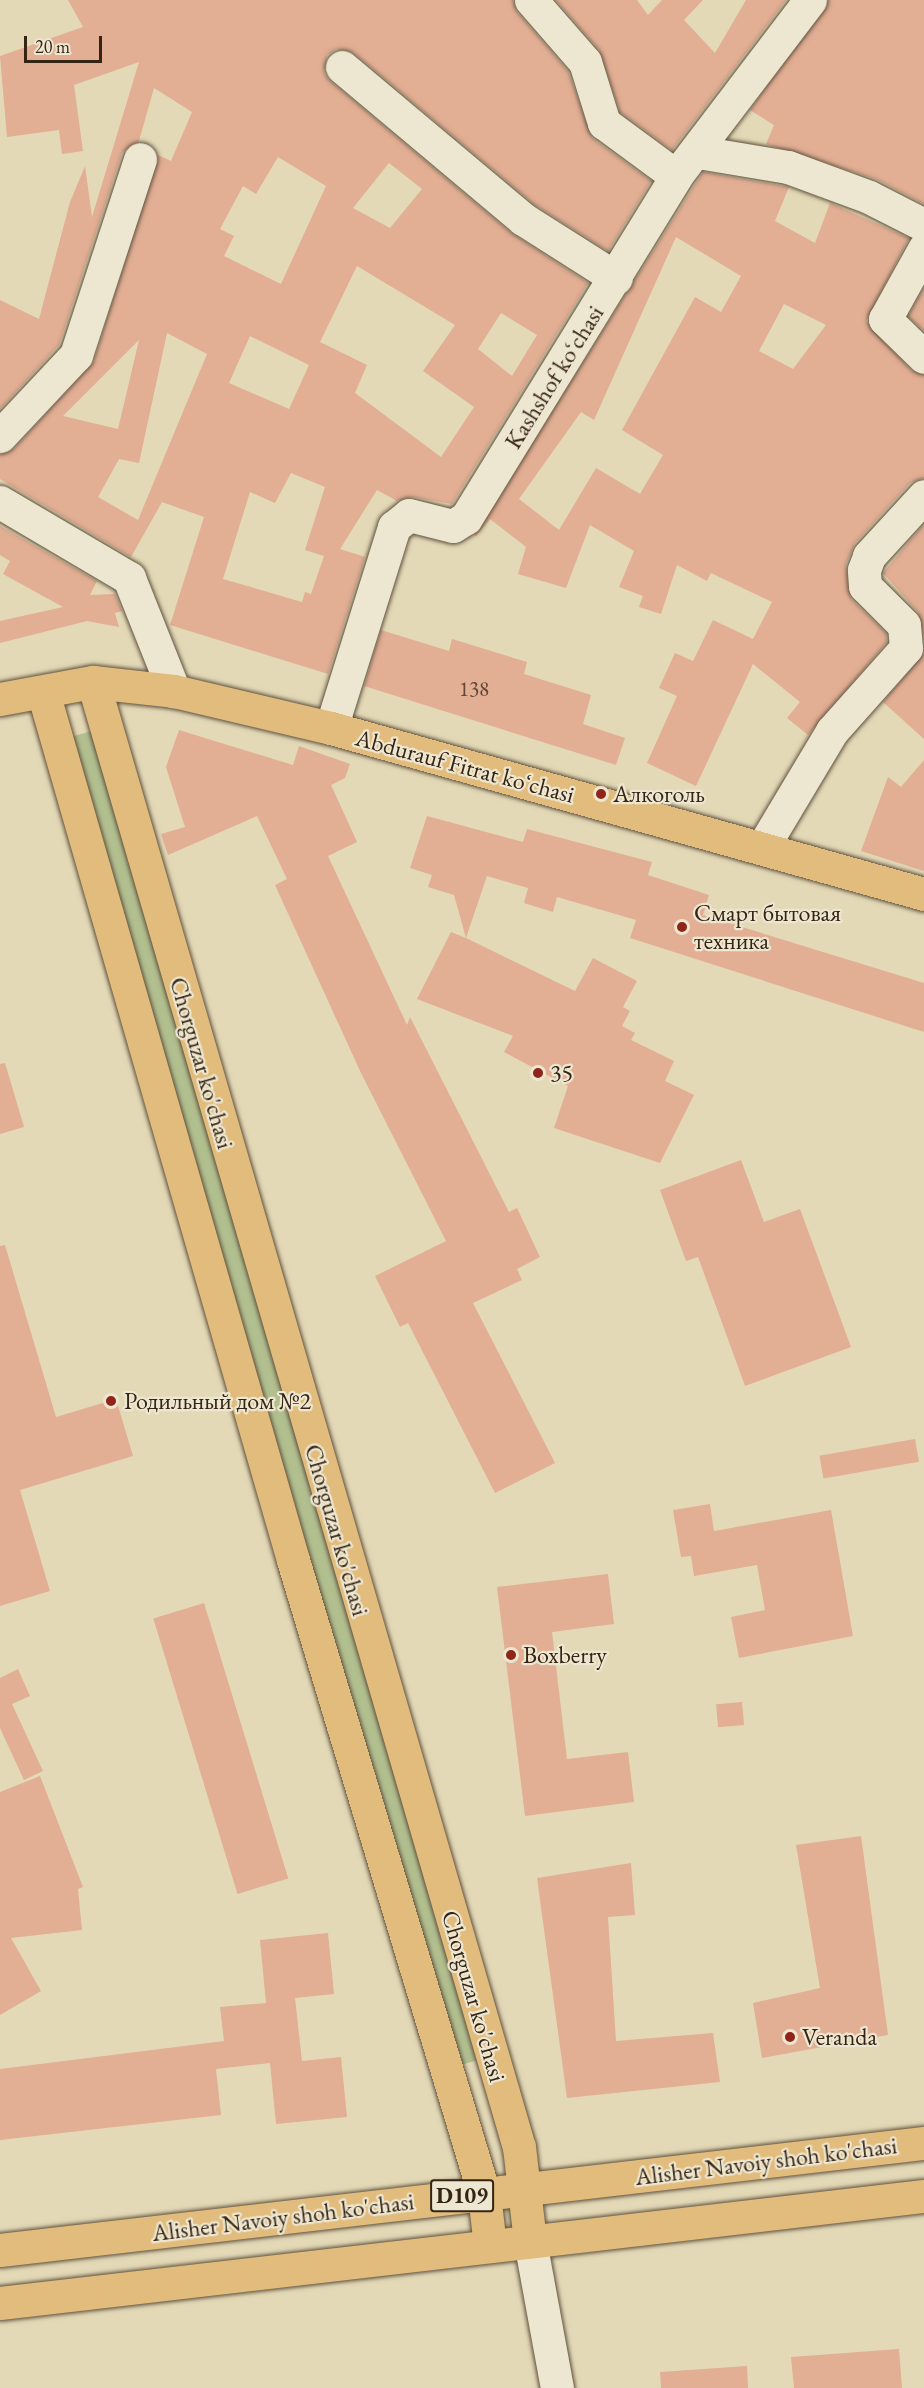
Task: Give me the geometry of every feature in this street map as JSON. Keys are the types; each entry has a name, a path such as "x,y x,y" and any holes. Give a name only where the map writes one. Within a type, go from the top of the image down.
{"main road":[{"name":"Abdurauf Fitrat koʻchasi","path":"0,699 93,682 174,691 331,728 924,894"},
{"name":"Chorguzar ko'chasi","path":"93,682 527,2188 530,2241"},
{"name":"Chorguzar ko'chasi","path":"43,692 293,1560 484,2194 490,2246"},
{"name":"Alisher Navoiy shoh ko'chasi","path":"0,2250 924,2143"},
{"name":"D109","path":"0,2303 924,2196"}],"street":[{"path":"531,0 585,62 604,123 676,176"},
{"name":"Kashshof koʻchasi","path":"331,728 394,527 409,515 453,526 466,518 616,278 676,176 698,152 810,0"},
{"path":"342,67 523,219 616,278"},
{"path":"698,152 788,167 869,197 924,225"},
{"path":"0,436 76,355 140,159"},
{"path":"924,249 885,319 924,357"},
{"path":"762,848 832,731 906,648 904,626 865,586 864,570 869,556 924,496"},
{"path":"0,502 129,579 174,691"},
{"path":"530,2241 557,2388"}],"green space":[{"path":"95,730 476,2060 451,2068 69,737"}],"building":[{"path":"68,0 513,0 517,12 568,71 592,138 651,181 608,251 534,204 354,53 336,49 327,55 324,73 330,81 511,233 588,283 452,504 413,497 397,501 377,490 340,549 365,557 328,674 170,625 204,517 162,502 131,557 0,479 0,454 14,449 94,361 158,155 171,161 192,112 154,88 139,141 122,153 59,345 0,409 0,300 39,319 70,202 85,166 92,217 139,62 74,85 83,151 62,154 59,130 7,137 0,56 83,27","holes":["278,157 326,186 281,284 224,256 234,236 220,229 243,186 256,194","389,163 422,189 390,228 353,208","357,266 455,325 423,371 474,407 441,457 355,393 367,365 320,342","501,313 537,335 512,376 478,349","167,333 207,354 138,520 98,497 119,459 139,463","250,336 309,365 289,409 229,383","139,340 118,429 63,416","291,473 325,487 305,550 324,556 311,594 305,592 302,602 223,579 250,492 275,503"]},
{"path":"556,0 637,0 648,15 662,0 703,0 684,20 715,53 746,0 786,0 672,150 620,112 599,50"},
{"path":"828,0 924,0 924,204 876,179 766,144 774,125 750,110"},
{"path":"703,172 789,187 775,221 815,243 830,203 909,238 866,321 911,370 924,375 924,478 910,483 855,543 846,564 851,599 886,633 887,642 808,735 787,718 800,702 753,664 696,786 647,763 677,696 659,688 675,653 693,661 713,620 753,639 772,602 711,573 707,581 677,565 661,614 639,607 643,596 619,587 634,551 590,525 566,588 518,574 526,547 490,519 476,536 474,535","holes":["676,237 741,276 721,312 695,297 622,430 663,455 640,494 596,468 559,530 519,499 581,412 594,420","784,304 826,325 793,369 759,351"]},
{"path":"924,288 924,331 908,316"},
{"path":"924,524 924,639 918,612 883,573"},
{"path":"0,526 97,581 90,595 115,594 122,611 115,613 119,627 87,621 0,643 0,621 63,607 3,574 10,561 0,555"},
{"path":"381,630 449,651 452,639 527,662 524,674 591,695 583,724 625,738 616,765 364,686"},
{"path":"924,653 924,739 883,702"},
{"path":"179,730 293,765 299,746 350,764 345,778 331,785 357,842 328,856 407,1025 410,1017 509,1212 517,1208 540,1257 517,1269 522,1280 473,1303 555,1463 495,1493 408,1323 400,1327 375,1276 446,1241 361,1073 275,885 287,879 257,816 168,855 161,834 185,827 166,767"},
{"path":"924,760 924,871 861,851 888,777 901,787"},
{"path":"427,816 523,842 527,829 652,862 648,875 709,895 703,915 924,983 924,1032 630,938 636,920 557,897 553,912 524,903 528,888 487,876 466,938 454,895 428,887 432,875 410,868"},
{"path":"451,932 575,991 593,958 637,981 623,1007 630,1011 622,1026 635,1033 631,1040 674,1061 665,1081 694,1095 660,1163 554,1128 568,1086 504,1052 513,1036 417,999"},
{"path":"5,1063 24,1127 0,1134 0,1064"},
{"path":"741,1160 764,1222 800,1209 851,1347 745,1386 698,1257 686,1261 660,1190"},
{"path":"5,1245 56,1417 116,1399 133,1456 20,1490 50,1591 0,1606 0,1246"},
{"path":"915,1439 919,1462 823,1478 819,1456"},
{"path":"710,1504 714,1531 831,1510 853,1636 739,1658 731,1617 765,1610 757,1565 694,1576 691,1556 681,1557 673,1510"},
{"path":"608,1574 614,1624 552,1632 567,1759 628,1752 634,1802 525,1816 497,1587"},
{"path":"204,1603 288,1878 238,1894 153,1618"},
{"path":"18,1669 30,1696 12,1704 43,1771 24,1780 0,1728 0,1678"},
{"path":"742,1702 744,1725 718,1727 716,1704"},
{"path":"40,1776 83,1887 78,1889 82,1930 11,1938 41,1991 0,2015 0,1792"},
{"path":"861,1836 888,2035 762,2058 753,2003 820,1988 796,1845"},
{"path":"631,1863 635,1915 608,1917 616,2041 713,2033 720,2082 567,2098 537,1878"},
{"path":"328,1933 334,1994 295,1998 302,2061 341,2057 347,2117 276,2124 270,2063 216,2069 221,2115 0,2140 0,2069 224,2041 220,2007 266,2003 260,1940"},
{"path":"899,2349 902,2388 794,2388 791,2357"},
{"path":"747,2366 748,2388 661,2388 660,2372"}],"place":[{"name":"Алкоголь","path":"601,794"},
{"name":"Смарт бытовая техника","path":"682,927"},
{"name":"35","path":"538,1073"},
{"name":"Родильный дом №2","path":"111,1401"},
{"name":"Boxberry","path":"511,1655"},
{"name":"Veranda","path":"790,2037"}]}
